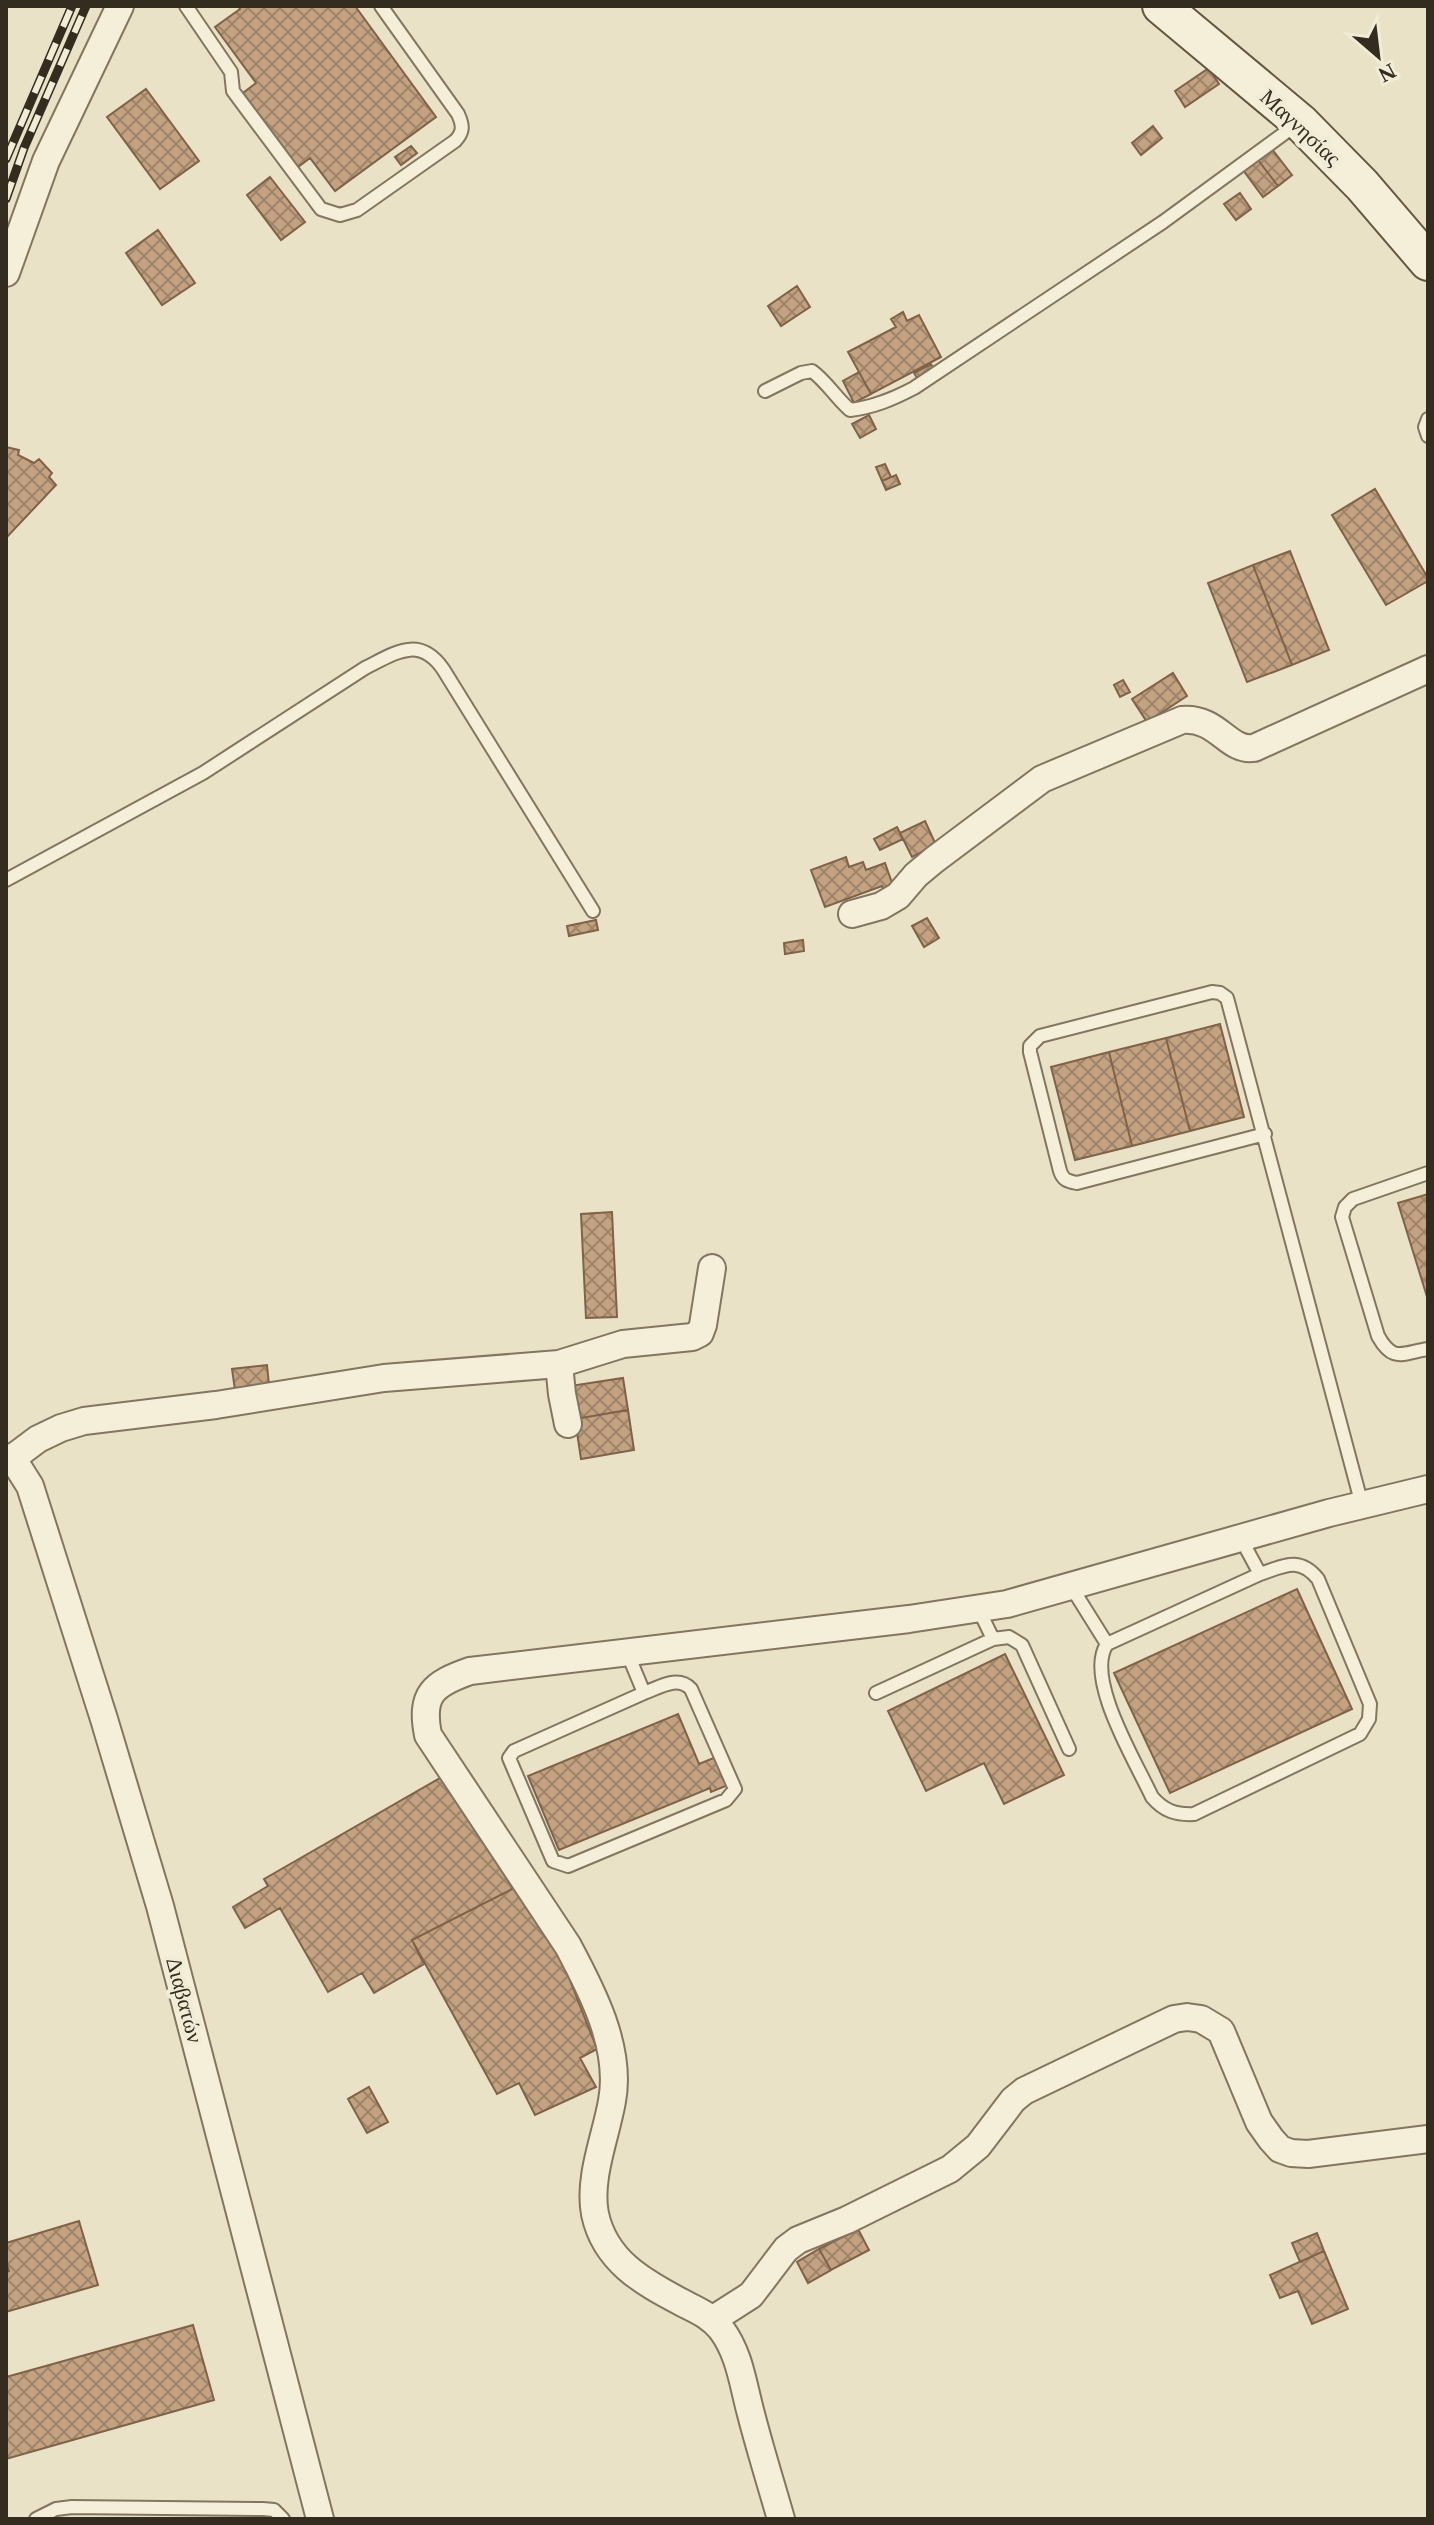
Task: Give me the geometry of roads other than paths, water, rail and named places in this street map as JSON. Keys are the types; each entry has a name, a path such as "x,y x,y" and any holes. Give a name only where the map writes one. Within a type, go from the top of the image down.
{"street":[{"path":"6,273 46,161 120,6"},
{"name":"Μαγνησίας","path":"1161,6 1300,122 1362,185 1428,262"},
{"path":"852,914 881,906 898,896 934,860 1027,788 1062,769 1182,720 1195,719 1210,725 1236,746 1245,750 1254,748 1346,709 1428,669"},
{"path":"8,1458 38,1439 84,1421 216,1405 384,1378 559,1364 623,1344 678,1340 700,1333 712,1268"},
{"path":"559,1364 568,1424"},
{"name":"Διαβατών","path":"8,1458 30,1486 160,1906 320,2519"},
{"path":"781,2519 743,2376 721,2329 708,2315 645,2283 627,2270 602,2232 595,2214 595,2184 613,2097 612,2057 599,2013 568,1946 428,1735 424,1715 434,1688 470,1671 909,1619 1007,1604 1244,1536 1428,1489"},
{"path":"712,2320 751,2295 786,2249 798,2240 847,2220 950,2169 978,2146 1013,2100 1024,2091 1174,2019 1201,2019 1221,2031 1259,2122 1280,2149 1308,2154 1428,2139"}],"lane":[{"path":"186,6 231,72 233,91 321,209 348,215 455,141 463,129 458,114 381,6"},
{"path":"765,391 801,373 812,371 850,410 891,400 914,388 1163,222 1300,122"},
{"path":"1428,419 1425,427 1428,436"},
{"path":"6,880 203,773 365,668 408,649 423,650 435,657 593,911"},
{"path":"1265,1134 1077,1183 1067,1181 1060,1171 1030,1046 1040,1036 1212,992 1227,998 1265,1134 1362,1505"},
{"path":"1428,1173 1353,1199 1345,1207 1342,1217 1378,1336 1386,1350 1395,1355 1428,1349"},
{"path":"1244,1536 1247,1550 1260,1574"},
{"path":"1295,1564 1311,1570 1318,1579 1370,1704 1369,1719 1360,1734 1194,1814 1170,1812 1152,1797 1107,1702 1100,1659 1107,1644 1260,1574 1295,1564"},
{"path":"1074,1584 1077,1596 1107,1644"},
{"path":"978,1608 993,1639"},
{"path":"876,1693 993,1639 1009,1637 1022,1645 1069,1749"},
{"path":"631,1652 632,1664 644,1693"},
{"path":"677,1682 687,1685 733,1783 733,1793 726,1800 568,1866 553,1861 509,1758 514,1751 644,1693 677,1682"},
{"path":"36,2519 56,2509 72,2507 263,2509 274,2510 283,2519"}],"railway":[{"path":"6,159 72,6"},
{"path":"6,199 24,148 86,6"}]}
